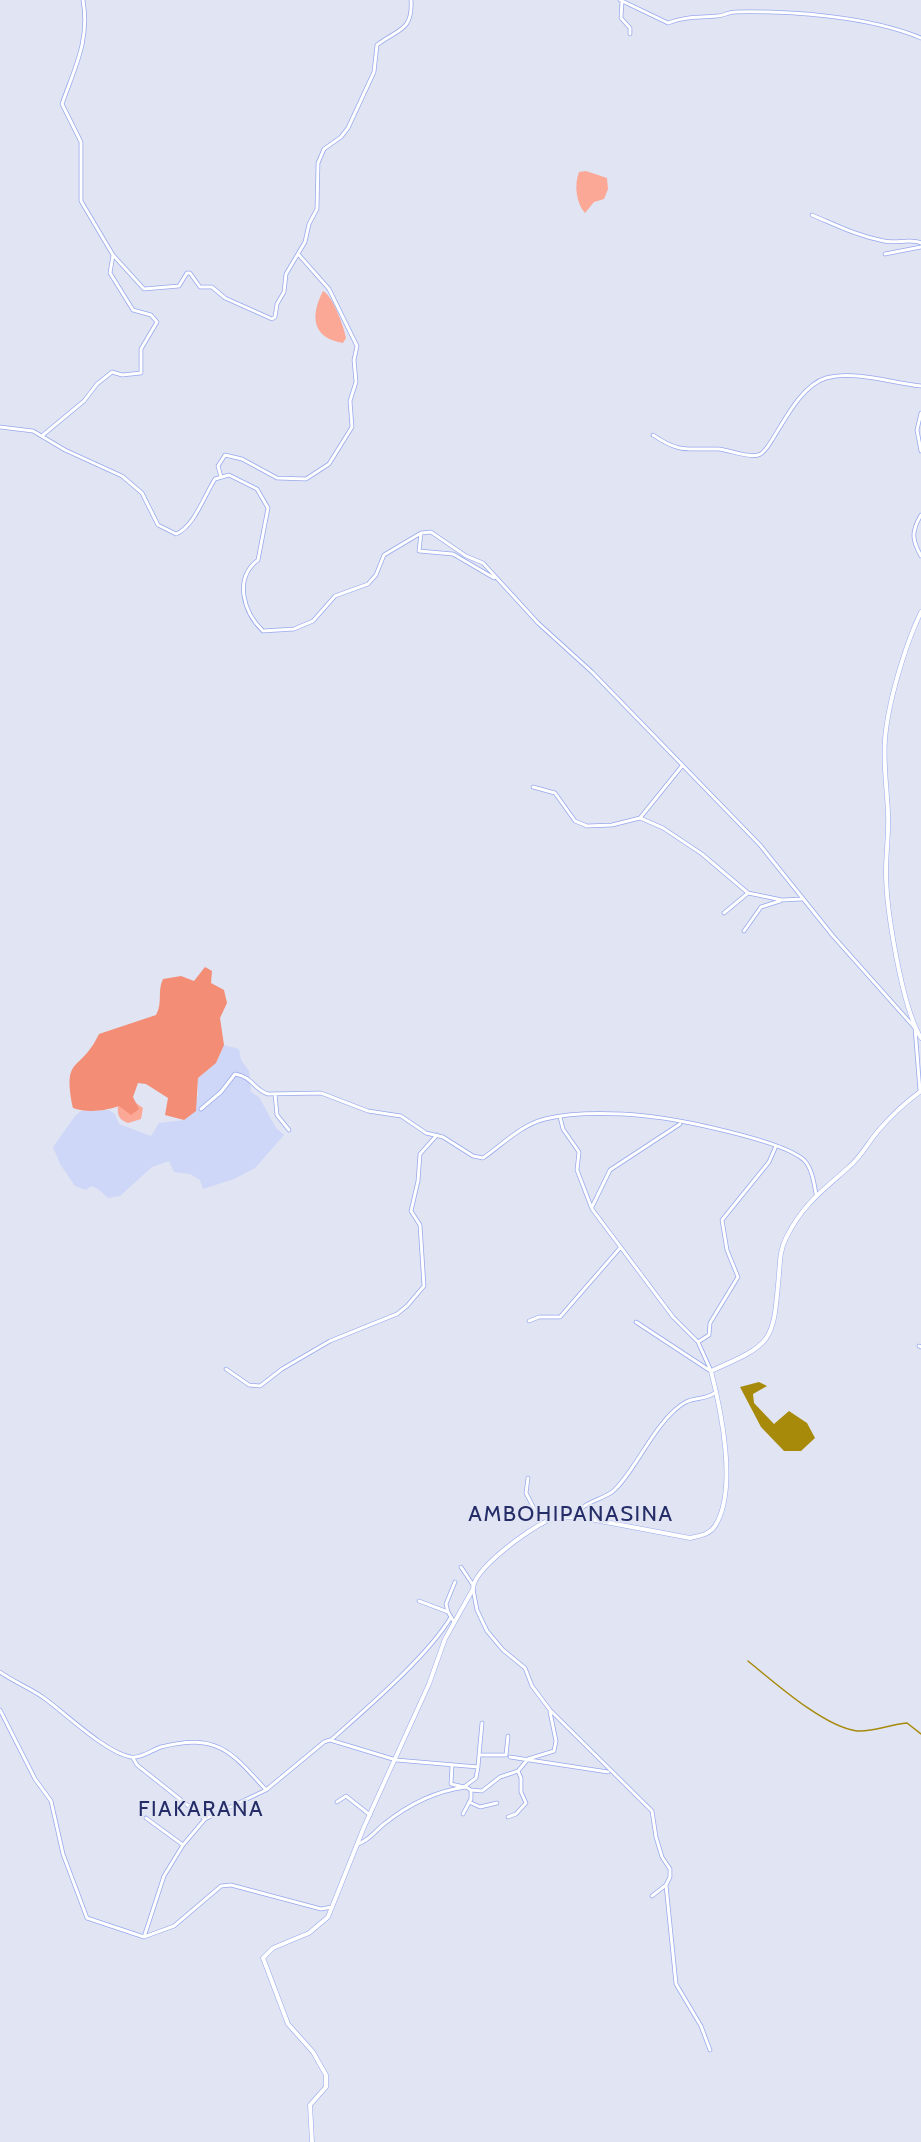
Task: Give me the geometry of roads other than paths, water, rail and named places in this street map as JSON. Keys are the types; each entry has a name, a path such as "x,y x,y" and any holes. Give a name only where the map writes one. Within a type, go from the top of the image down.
{"street":[{"path":"83,0 86,27 83,48 62,104 81,142 81,201 113,255 144,289 179,285 187,273 190,273 200,287 212,287 225,298 272,319 275,317 277,304 284,292 286,274 299,255 317,209 318,163 324,148 341,137 348,128 374,72 377,45 407,26 412,19 411,0"},
{"path":"630,34 630,28 621,18 621,1 668,23 686,16 716,17 731,12 772,13 852,19 880,24 921,38"},
{"path":"812,215 845,231 870,238 899,244 915,241 921,245"},
{"path":"885,254 921,245"},
{"path":"43,435 84,401 97,384 112,372 122,375 141,373 141,349 157,322 152,315 133,310 110,273 113,255"},
{"path":"221,477 218,466 225,455 242,459 277,478 306,479 329,464 352,428 350,401 356,382 354,360 357,346 329,289 299,255"},
{"path":"653,435 681,450 716,449 757,456 765,453 786,414 807,388 826,378 853,376 921,386"},
{"path":"921,413 917,430 921,452"},
{"path":"0,427 33,431 43,435 65,450 122,476 142,493 158,525 176,534 184,531 194,518 215,479 229,475 256,489 268,508 258,560 251,565 243,590 250,619 263,631 294,629 313,621 335,596 368,584 376,575 384,555 421,533 431,532 466,556 483,563 538,623 592,672 760,845 802,899 915,1028 921,1038"},
{"path":"921,515 912,533 912,542 921,556"},
{"path":"421,533 419,551 453,554 499,582"},
{"path":"711,1371 747,1355 766,1342 773,1326 780,1256 785,1240 800,1214 816,1194 851,1167 879,1130 921,1091 915,1028 902,981 886,885 888,814 885,740 903,662 921,612"},
{"path":"640,818 682,765"},
{"path":"533,787 555,793 575,821 587,826 612,825 640,818 663,828 702,854 748,893 782,900 802,899"},
{"path":"724,913 748,893"},
{"path":"744,931 761,907 782,900"},
{"path":"201,1109 221,1092 235,1074 248,1077 262,1092 321,1093 369,1111 401,1116 426,1133 437,1135 458,1145 473,1156 483,1158 520,1130 543,1119 645,1116 726,1131 776,1146 804,1160 812,1175 816,1194"},
{"path":"275,1094 277,1115 289,1130"},
{"path":"312,2142 310,2105 326,2087 326,2075 313,2052 288,2024 262,1958 273,1948 321,1926 334,1906 370,1815 396,1760 453,1622 480,1572 508,1547 542,1524 563,1517 575,1517 690,1538 705,1534 714,1528 724,1504 727,1484 716,1392 711,1371 698,1342 673,1317 592,1209 577,1170 579,1152 563,1129 560,1117"},
{"path":"592,1209 610,1170 682,1123"},
{"path":"226,1369 249,1385 260,1386 282,1369 330,1341 397,1314 417,1297 424,1286 420,1225 411,1211 418,1181 420,1154 437,1135"},
{"path":"698,1342 709,1335 710,1323 738,1277 727,1250 722,1220 770,1162 776,1146"},
{"path":"529,1321 539,1317 560,1317 620,1248"},
{"path":"636,1322 711,1371"},
{"path":"575,1517 579,1507 614,1491 637,1457 651,1443 661,1425 687,1402 708,1398 716,1392"},
{"path":"528,1478 526,1493 542,1524"},
{"path":"461,1567 473,1587 477,1610 487,1631 503,1650 525,1668 532,1686 550,1710 610,1772 652,1811 656,1837 662,1857 670,1869 670,1877 666,1885 651,1896"},
{"path":"453,1622 446,1604 455,1582"},
{"path":"419,1601 448,1612"},
{"path":"144,1937 164,1876 183,1845 205,1820 266,1790 324,1742 330,1740 368,1707 441,1634 451,1617"},
{"path":"0,1672 42,1696 100,1741 133,1758 137,1765 205,1820"},
{"path":"0,1710 35,1779 51,1801 63,1854 84,1914 92,1922 144,1937 174,1926 221,1886 231,1885 321,1908 334,1906"},
{"path":"452,1765 451,1784 482,1791 500,1777 518,1771 528,1759 554,1751 556,1741 550,1710"},
{"path":"358,1844 366,1841 384,1824 417,1800 464,1787 476,1778 483,1723"},
{"path":"479,1755 506,1755 508,1736"},
{"path":"330,1740 396,1760 478,1767"},
{"path":"133,1758 183,1742 210,1743 231,1753 266,1790"},
{"path":"510,1757 588,1771 610,1772"},
{"path":"508,1816 516,1815 526,1803 521,1792 521,1778 518,1771"},
{"path":"463,1814 469,1802 471,1790"},
{"path":"337,1802 346,1796 370,1815"},
{"path":"469,1802 480,1807 497,1803"},
{"path":"146,1818 183,1845"},
{"path":"666,1885 676,1984 701,2026 710,2050"}],"waterway":[{"path":"748,1661 815,1713 844,1728 864,1731 907,1723 921,1734"}],"district":[{"name":"AMBOHIPANASINA","path":"571,1515"},
{"name":"FIAKARANA","path":"201,1810"}]}
